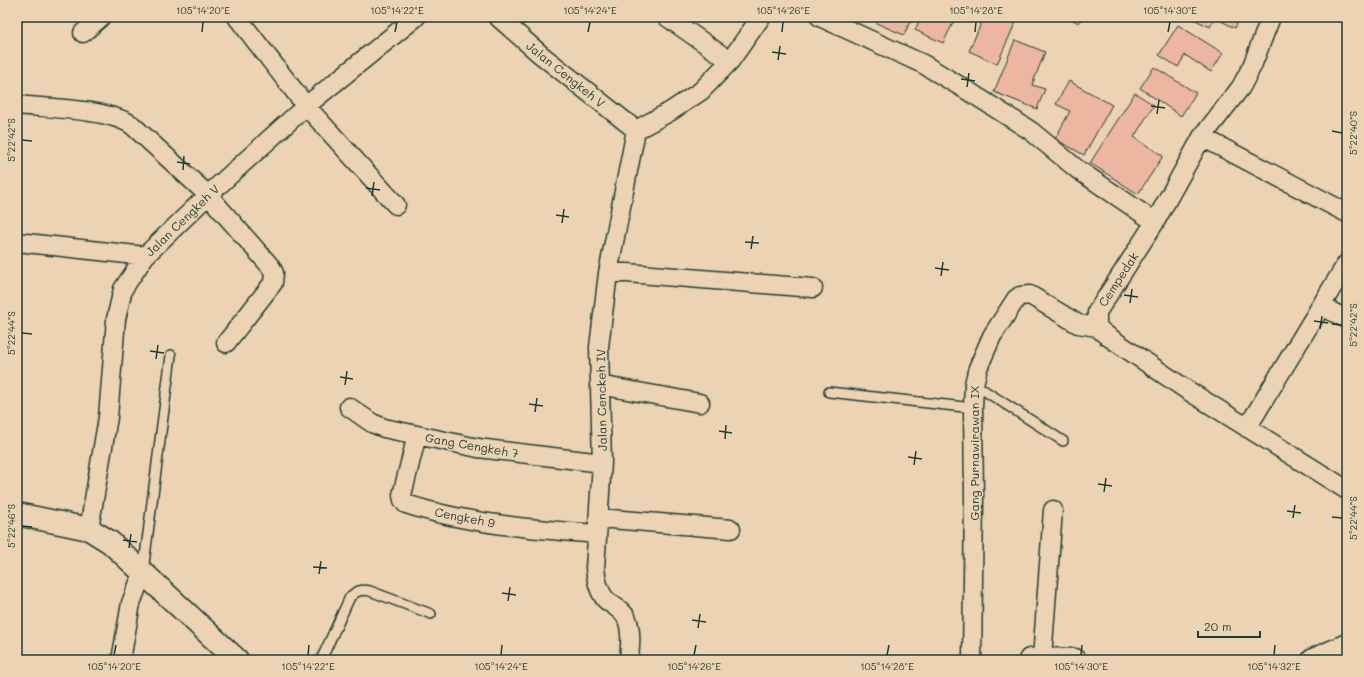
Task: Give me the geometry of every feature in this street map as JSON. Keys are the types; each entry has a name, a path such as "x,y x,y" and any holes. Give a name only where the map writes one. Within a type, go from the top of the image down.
{"street":[{"path":"84,33 101,17"},
{"path":"237,17 306,106 396,205"},
{"name":"Jalan Cengkeh V","path":"89,529 108,417 116,319 123,289 145,256 208,195 306,106 416,17"},
{"name":"Jalan Cengkeh V","path":"498,17 540,54 636,130"},
{"path":"667,17 730,61"},
{"path":"636,130 650,123 701,91 730,61 761,17"},
{"path":"820,17 923,64 974,94 1031,131 1077,169 1155,222"},
{"name":"Cempedak","path":"1097,327 1097,312 1155,222 1202,137 1241,86 1252,66 1272,17"},
{"path":"17,105 89,112 125,120 208,195 271,267 274,273 273,283 226,343"},
{"name":"Jalan Cenckeh IV","path":"629,660 631,633 626,618 616,606 606,600 596,582 594,568 602,463 599,347 608,272 636,130"},
{"path":"1202,137 1347,213"},
{"path":"17,242 145,256"},
{"path":"1247,428 1347,263"},
{"path":"608,272 813,288"},
{"name":"Gang Purnawirawan IX","path":"972,660 974,498 973,408 974,384 978,368 992,336 1016,299 1025,294 1034,296 1078,324 1097,327"},
{"path":"1320,306 1347,319"},
{"path":"1097,327 1106,335 1184,388 1347,490"},
{"path":"599,385 700,403"},
{"name":"Gang Cengkeh 7","path":"349,407 372,423 384,428 478,448 602,463"},
{"name":"Cengkeh 9","path":"417,435 402,495 406,504 450,516 529,528 598,526"},
{"path":"1053,510 1036,659 1075,660"},
{"path":"17,514 89,529 110,542 237,660"},
{"path":"598,526 732,529"},
{"path":"121,660 131,603 143,572"},
{"path":"1313,660 1347,644"}],"lane":[{"path":"143,572 171,355"},
{"path":"974,384 1063,440"},
{"path":"829,392 973,408"},
{"path":"321,660 350,596 355,592 360,590 370,591 431,614"}],"building":[{"path":"879,17 912,17 904,35 876,23"},
{"path":"921,17 956,17 943,43 915,30"},
{"path":"984,17 1018,17 997,64 969,51"},
{"path":"1067,17 1082,17 1079,23"},
{"path":"1189,17 1240,17 1235,28 1215,18 1210,27"},
{"path":"1178,25 1223,53 1211,72 1185,55 1178,67 1159,55"},
{"path":"1015,40 1045,52 1032,85 1045,89 1037,109 994,92"},
{"path":"1154,67 1196,93 1181,116 1140,88"},
{"path":"1069,81 1112,105 1084,155 1055,139 1070,111 1056,104"},
{"path":"1135,93 1154,105 1134,137 1163,156 1138,194 1090,163"}]}
